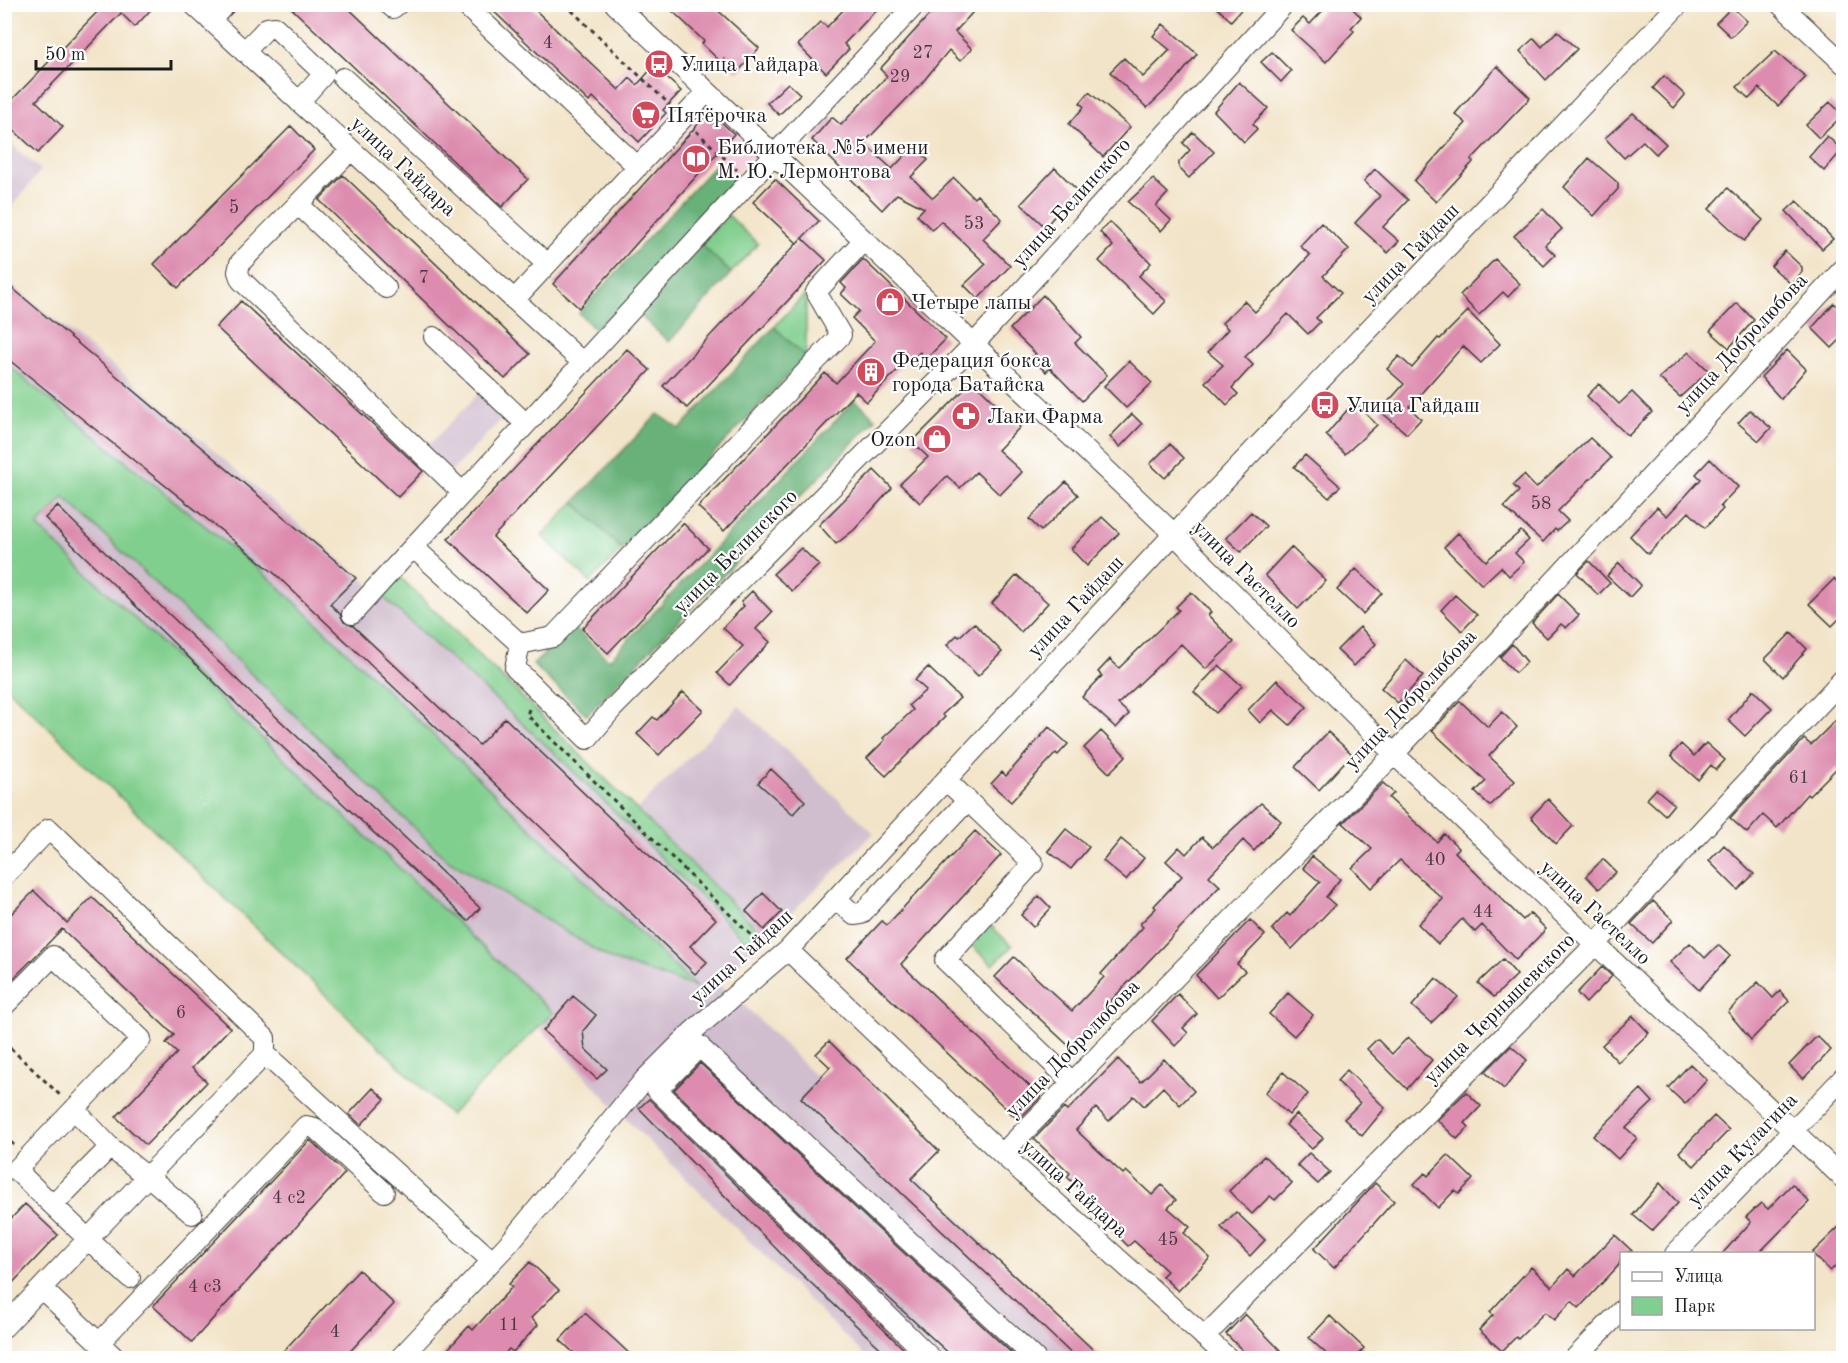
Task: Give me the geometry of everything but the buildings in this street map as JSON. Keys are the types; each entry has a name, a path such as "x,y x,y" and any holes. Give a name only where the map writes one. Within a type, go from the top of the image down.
{"street":[{"name":"улица Гайдара","path":"193,4 583,363"},
{"path":"210,20 226,4"},
{"path":"389,4 393,8 398,4"},
{"path":"464,4 638,167"},
{"name":"улица Гастелло","path":"615,4 1174,534 1394,754 1844,1179"},
{"path":"352,614 583,363 628,324 737,204 749,182 916,4"},
{"name":"улица Белинского","path":"533,686 587,739 612,709 973,345 1284,4"},
{"name":"улица Гайдаш","path":"400,1359 510,1242 645,1079 694,1041 782,956 1174,534 1679,4"},
{"path":"1780,4 1844,64"},
{"path":"244,52 267,28 275,27 324,74 299,102"},
{"path":"344,78 547,264"},
{"path":"514,300 707,92"},
{"path":"351,150 240,263 237,272 241,280 463,493"},
{"path":"298,204 386,288"},
{"path":"520,644 554,637 841,335 816,292 863,241"},
{"name":"улица Добролюбова","path":"1002,1154 1394,754 1844,268"},
{"path":"434,337 526,424"},
{"path":"413,547 520,644"},
{"path":"520,644 514,668 533,686"},
{"name":"улица Чернышевского","path":"1204,1337 1595,945 1844,678"},
{"path":"946,780 1033,863 945,960 1072,1082"},
{"path":"836,898 854,915 861,914 968,800"},
{"path":"4,876 49,829 265,1038 265,1054 4,1327"},
{"path":"4,1006 53,956 141,1040 10,1176 53,1205 130,1278"},
{"name":"улица Гайдара","path":"782,956 1228,1359"},
{"path":"931,1359 657,1090 694,1041 1035,1359"},
{"path":"265,1054 492,1261"},
{"name":"улица Кулагина","path":"1677,1252 1844,1077"},
{"path":"74,1109 110,1146 192,1215"},
{"path":"99,1344 306,1126 315,1128 384,1192"},
{"path":"53,1205 110,1146"},
{"path":"42,1288 115,1359"},
{"path":"1575,1359 1620,1312"}],"path":[{"path":"566,4 749,182"},
{"path":"533,686 528,715 782,956"},
{"path":"4,1042 74,1109"}],"shaded area":[{"path":"629,63 682,112 699,94 759,149 735,174 688,132 654,165 590,103"},
{"path":"5,139 41,170 5,216"},
{"path":"4,279 144,391 382,596 561,759 753,948 719,985 739,1000 1099,1358 867,1358 624,1117 540,1029 553,1013 36,525 64,497 448,860 276,584 5,362"},
{"path":"480,392 505,415 451,472 426,448"},
{"path":"739,706 874,833 766,937 638,809"}],"green space":[{"path":"716,164 737,182 599,334 579,313"},
{"path":"728,215 758,244 731,273 701,244"},
{"path":"701,244 731,273 669,342 637,313"},
{"path":"806,293 806,357 774,327"},
{"path":"774,327 806,357 622,549 574,502 658,414 680,429"},
{"path":"4,362 276,584 696,987 612,960 448,860 64,497 37,526 553,1013 450,1115 5,686"},
{"path":"855,400 876,419 587,715 533,665 572,626 609,660"},
{"path":"574,502 622,549 590,582 542,536"},
{"path":"400,577 766,937 753,948 561,759 382,596"},
{"path":"988,923 1012,946 993,965 969,943"}],"place":[{"name":"Улица Гайдара","path":"659,64"},
{"name":"Пятёрочка","path":"646,115"},
{"name":"Библиотека №5 имени М. Ю. Лермонтова","path":"696,159"},
{"name":"Четыре лапы","path":"890,302"},
{"name":"Федерация бокса города Батайска","path":"871,372"},
{"name":"Улица Гайдаш","path":"1325,405"},
{"name":"Лаки Фарма","path":"966,416"},
{"name":"Ozon","path":"937,439"}]}
